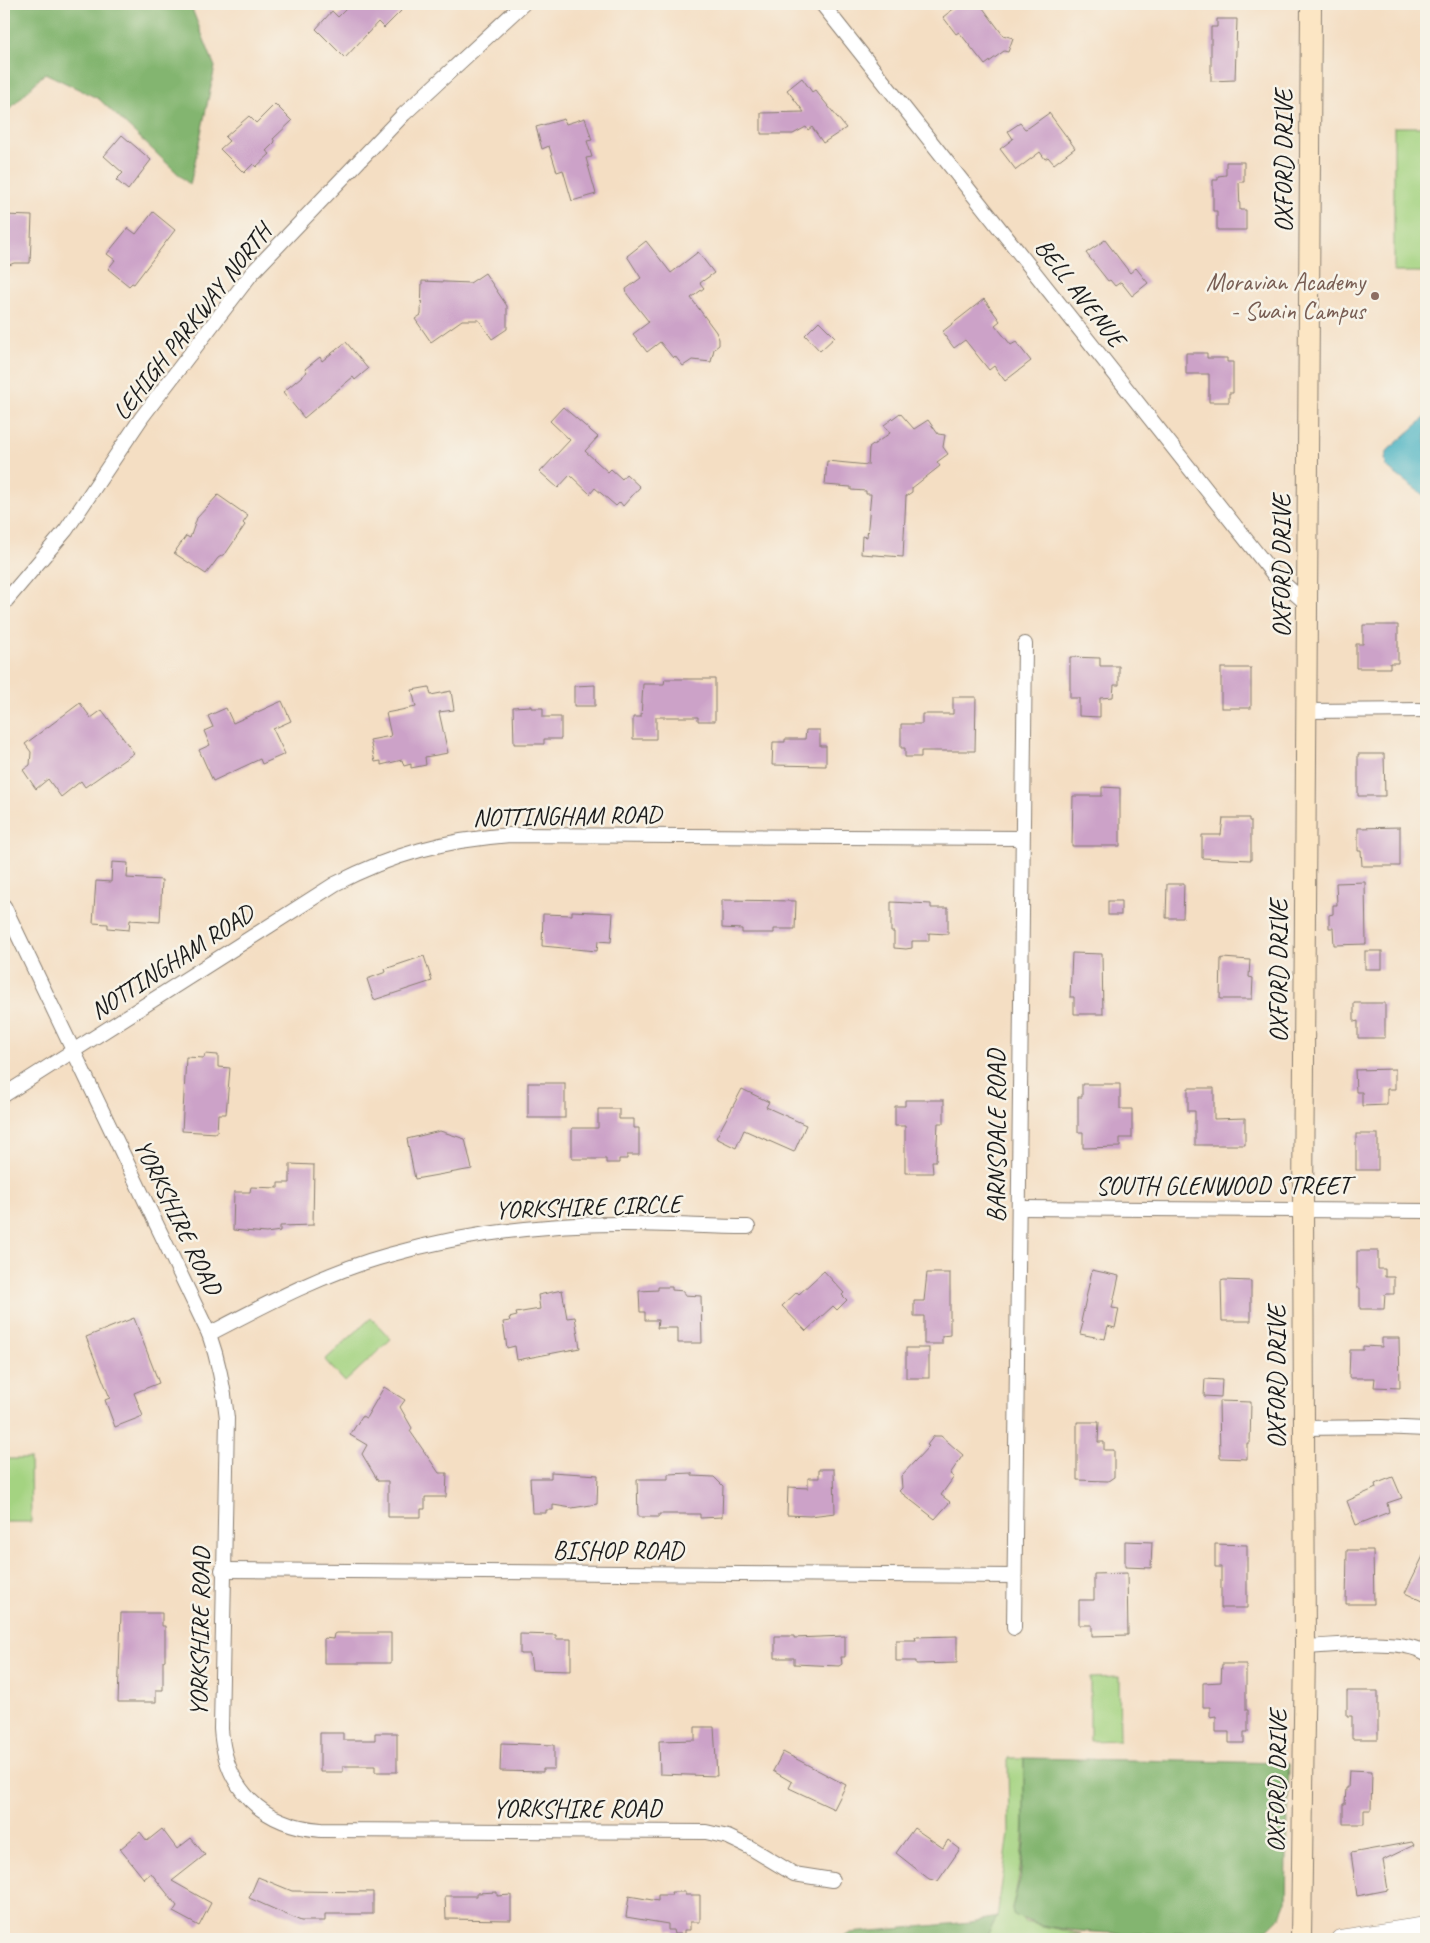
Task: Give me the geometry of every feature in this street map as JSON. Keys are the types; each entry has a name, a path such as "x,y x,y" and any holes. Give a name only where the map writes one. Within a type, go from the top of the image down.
{"main road":[{"name":"OXFORD DRIVE","path":"1300,1939 1305,1647 1303,1209 1311,4"}],"street":[{"name":"LEHIGH PARKWAY NORTH","path":"4,602 66,530 142,417 252,273 404,114 523,4"},
{"name":"BELL AVENUE","path":"822,4 1274,575 1308,605"},
{"name":"BARNSDALE ROAD","path":"1014,1628 1020,1208 1021,838 1025,644"},
{"path":"1307,711 1426,710"},
{"name":"NOTTINGHAM ROAD","path":"4,1095 335,884 368,867 402,854 437,844 473,838 510,835 1021,838"},
{"name":"YORKSHIRE ROAD","path":"4,906 209,1334 224,1384 227,1418 222,1570 220,1729 223,1750 236,1782 248,1799 265,1813 284,1823 304,1829 706,1832 728,1837 749,1847 794,1874 832,1880"},
{"name":"SOUTH GLENWOOD STREET","path":"1020,1208 1426,1210"},
{"name":"YORKSHIRE CIRCLE","path":"209,1334 267,1304 326,1278 387,1255 456,1238 550,1226 748,1227"},
{"path":"1304,1428 1380,1427 1426,1429"},
{"name":"BISHOP ROAD","path":"222,1570 1014,1576"},
{"path":"1305,1647 1402,1644 1418,1648 1426,1653"},
{"path":"1340,1939 1426,1926"}],"green space":[{"path":"4,4 190,4 215,67 190,185 99,99 45,73 4,115"},
{"path":"1394,127 1426,127 1426,272 1394,272"},
{"path":"371,1318 391,1339 345,1382 325,1360"},
{"path":"4,1459 30,1459 31,1522 4,1522"},
{"path":"1119,1677 1120,1740 1090,1741 1090,1678"},
{"path":"1008,1758 1024,1758 1022,1851 1017,1889 1012,1908 1024,1922 1081,1934 1024,1939 985,1939 997,1917 1009,1834"},
{"path":"1024,1758 1289,1763 1286,1903 1281,1916 1267,1930 1135,1934 1063,1929 1034,1923 1013,1914 1012,1908 1020,1879 1024,1843"},
{"path":"997,1917 985,1939 841,1939 850,1933 971,1922"}],"water":[{"path":"1426,417 1426,497 1386,467 1385,458 1388,450"}],"building":[{"path":"351,4 394,4 401,11 384,28 378,22 345,58 316,29 332,11 338,17"},
{"path":"960,4 980,4 1003,35 1013,38 1008,52 1004,51 985,65 959,32 956,34 943,17"},
{"path":"1217,19 1237,19 1235,80 1211,81 1211,27 1217,27"},
{"path":"802,78 812,92 815,90 846,128 823,143 812,127 808,130 806,127 793,134 761,134 761,113 804,112 787,90"},
{"path":"275,104 292,121 273,139 275,142 266,151 270,154 256,167 253,164 244,173 220,149 229,141 225,137 249,116 256,123"},
{"path":"1049,113 1075,148 1054,164 1048,157 1045,159 1040,152 1016,170 1000,149 1013,139 1008,131 1020,123 1025,129 1028,128"},
{"path":"585,118 592,140 587,141 592,157 586,158 596,194 572,201 563,170 557,172 549,146 542,149 536,127 564,119 566,124"},
{"path":"122,135 151,160 128,190 116,180 123,173 104,156"},
{"path":"1226,162 1244,162 1244,182 1239,182 1240,210 1246,210 1246,230 1217,230 1217,211 1213,211 1213,180 1218,180 1218,176 1226,175"},
{"path":"153,212 175,230 134,284 132,283 129,286 108,269 115,260 107,254 128,228 136,234"},
{"path":"4,215 32,216 30,263 14,263 4,267"},
{"path":"1105,240 1130,273 1136,268 1148,283 1132,296 1121,282 1115,286 1110,280 1108,281 1086,253"},
{"path":"646,241 671,273 698,252 714,273 700,283 704,288 691,298 719,339 719,345 714,349 711,362 692,360 683,366 675,356 673,358 660,342 647,352 633,334 649,322 627,294 626,289 641,278 627,256"},
{"path":"485,273 507,306 507,329 492,339 479,320 462,320 431,342 415,319 421,315 422,281 470,283"},
{"path":"984,299 1000,321 995,325 1011,345 1016,342 1031,361 1005,381 994,366 989,370 965,340 954,348 942,332"},
{"path":"819,321 835,337 820,351 805,335"},
{"path":"346,342 368,369 355,380 353,377 304,418 283,392 307,372 305,369 320,357 322,361"},
{"path":"1186,353 1207,353 1207,358 1227,358 1227,362 1233,362 1233,393 1229,393 1229,402 1209,402 1209,374 1186,374"},
{"path":"563,407 598,437 585,451 608,472 611,469 622,479 626,474 640,487 623,506 620,502 616,506 595,488 590,494 570,475 558,488 540,472 570,440 550,421"},
{"path":"900,413 914,429 928,420 938,434 945,435 943,447 948,454 937,462 940,466 912,488 912,492 906,496 903,557 861,554 862,536 867,537 871,494 866,494 866,491 851,490 851,487 825,485 827,461 868,465 869,448 890,433 884,425"},
{"path":"218,495 248,516 243,523 245,525 226,553 218,558 206,574 174,553 186,536 190,538 197,518"},
{"path":"1363,625 1398,625 1398,663 1390,663 1390,668 1356,668 1356,644 1363,644"},
{"path":"1070,657 1100,658 1100,666 1119,666 1119,685 1114,685 1113,697 1100,698 1100,717 1079,716 1079,698 1070,698"},
{"path":"1221,668 1251,668 1251,708 1221,708"},
{"path":"665,679 715,679 715,721 698,721 698,717 656,717 656,739 633,739 633,717 641,717 643,684 664,684"},
{"path":"595,685 595,706 574,706 574,686"},
{"path":"429,687 431,695 451,691 454,710 439,712 448,753 425,757 426,765 411,768 411,764 404,766 402,760 381,765 381,761 375,762 370,740 391,736 386,713 416,707 412,690"},
{"path":"953,697 976,697 975,751 921,751 921,757 905,757 905,748 901,748 901,724 922,724 922,714 953,714"},
{"path":"282,701 291,721 273,729 285,754 262,764 260,759 213,781 199,750 210,745 204,731 213,727 208,716 226,708 233,723"},
{"path":"80,703 91,718 102,710 134,753 85,787 81,781 61,797 48,779 36,789 23,770 30,765 31,752 25,744"},
{"path":"531,706 531,708 543,708 543,717 561,717 561,739 544,739 544,744 514,744 513,707"},
{"path":"806,730 820,730 820,746 826,746 826,766 772,765 773,742 785,742 785,739 805,739"},
{"path":"1358,754 1384,754 1385,796 1358,796"},
{"path":"1102,787 1120,788 1120,846 1072,846 1073,796 1102,796"},
{"path":"1223,818 1249,818 1249,821 1251,821 1251,860 1202,858 1202,835 1221,835"},
{"path":"1400,827 1400,866 1362,866 1361,851 1358,851 1358,828"},
{"path":"112,862 128,863 127,878 162,880 160,922 130,920 129,930 108,928 108,924 93,923 96,881 111,882"},
{"path":"1365,882 1366,944 1334,945 1333,928 1329,928 1329,915 1333,914 1333,905 1337,905 1336,883"},
{"path":"1167,884 1184,884 1183,918 1166,918"},
{"path":"722,900 796,901 795,929 774,929 774,933 742,933 742,929 722,928"},
{"path":"1108,901 1121,901 1121,915 1108,915"},
{"path":"891,902 931,904 931,908 948,908 948,934 929,933 929,941 912,941 912,948 894,948 894,932 891,932"},
{"path":"572,911 613,913 611,942 598,941 597,951 542,946 543,914 572,915"},
{"path":"1365,951 1382,951 1382,969 1365,969"},
{"path":"1072,953 1102,954 1103,1014 1074,1014 1074,997 1070,997"},
{"path":"424,956 432,981 374,1000 367,979 386,972 385,969"},
{"path":"1221,959 1250,960 1249,977 1253,978 1252,999 1220,999"},
{"path":"1354,1003 1385,1003 1385,1038 1358,1038 1358,1021 1354,1022"},
{"path":"205,1054 218,1055 218,1067 230,1068 226,1114 218,1114 217,1133 182,1131 186,1057 204,1058"},
{"path":"1395,1069 1395,1089 1387,1089 1387,1105 1362,1106 1362,1092 1356,1092 1355,1070"},
{"path":"528,1083 565,1083 565,1118 528,1118"},
{"path":"1082,1084 1120,1084 1120,1109 1132,1109 1132,1138 1120,1138 1120,1147 1083,1148 1083,1132 1078,1132 1078,1097 1082,1097"},
{"path":"1188,1088 1214,1088 1214,1119 1245,1118 1245,1145 1195,1145 1195,1111 1188,1111"},
{"path":"742,1089 769,1102 766,1107 806,1125 794,1152 744,1130 736,1148 716,1138"},
{"path":"905,1100 944,1100 944,1123 938,1123 936,1161 932,1161 933,1173 905,1173 905,1126 895,1126 895,1106 905,1106"},
{"path":"598,1109 619,1109 619,1119 634,1119 634,1128 639,1128 639,1155 627,1155 627,1159 619,1159 619,1163 606,1163 606,1159 572,1159 572,1128 598,1128"},
{"path":"440,1131 465,1139 472,1169 415,1179 407,1139"},
{"path":"1356,1134 1378,1134 1378,1170 1356,1170"},
{"path":"290,1164 314,1165 313,1225 280,1226 280,1231 266,1233 233,1230 234,1192 250,1192 251,1187 278,1188 278,1183 290,1183"},
{"path":"1357,1251 1378,1251 1378,1269 1385,1269 1385,1277 1394,1277 1394,1294 1385,1294 1384,1309 1360,1309 1360,1288 1357,1288"},
{"path":"1092,1270 1119,1276 1112,1308 1119,1309 1115,1328 1108,1326 1105,1339 1080,1334"},
{"path":"824,1271 844,1293 842,1295 847,1300 837,1310 833,1306 806,1331 782,1306 797,1292 799,1294"},
{"path":"927,1273 950,1273 950,1335 942,1336 942,1344 924,1344 924,1316 914,1316 914,1301 924,1301"},
{"path":"1221,1281 1251,1281 1251,1321 1222,1321"},
{"path":"658,1287 672,1287 672,1290 684,1291 684,1295 701,1296 702,1343 678,1343 678,1328 657,1328 658,1320 645,1320 645,1312 640,1312 639,1291 658,1290"},
{"path":"562,1290 567,1318 575,1317 580,1348 517,1360 515,1346 507,1348 503,1322 510,1321 509,1318 517,1316 516,1313 540,1309 538,1295"},
{"path":"134,1318 159,1383 134,1393 143,1416 115,1427 105,1400 110,1398 86,1337"},
{"path":"1382,1338 1399,1338 1400,1388 1374,1387 1375,1378 1349,1378 1350,1350 1363,1350 1363,1346 1382,1347"},
{"path":"906,1348 929,1348 929,1378 906,1378"},
{"path":"1205,1379 1222,1380 1221,1397 1204,1396"},
{"path":"384,1387 405,1400 400,1407 412,1428 410,1431 439,1473 447,1473 446,1497 425,1497 425,1509 421,1509 421,1517 388,1517 388,1481 378,1481 362,1454 367,1445 350,1435 362,1416 366,1418"},
{"path":"1219,1401 1251,1402 1250,1443 1247,1443 1247,1459 1220,1458"},
{"path":"1077,1422 1099,1422 1098,1442 1104,1442 1104,1450 1114,1450 1114,1477 1108,1481 1077,1480"},
{"path":"934,1436 941,1436 963,1455 950,1474 954,1477 941,1495 950,1502 935,1519 899,1491 902,1488 901,1476 929,1446 927,1445"},
{"path":"819,1469 834,1469 835,1513 810,1516 787,1515 788,1487 808,1488 808,1478 819,1478"},
{"path":"551,1472 598,1475 597,1504 572,1508 553,1505 553,1510 546,1510 546,1513 532,1513 530,1478 551,1478"},
{"path":"692,1473 692,1476 714,1477 723,1486 722,1517 700,1518 700,1514 659,1514 659,1517 638,1517 637,1479 668,1479 668,1474"},
{"path":"1393,1477 1402,1498 1387,1503 1389,1512 1356,1525 1347,1501 1376,1488 1375,1484"},
{"path":"1125,1541 1152,1542 1151,1568 1125,1567"},
{"path":"1215,1544 1247,1545 1247,1608 1221,1608 1221,1567 1215,1567"},
{"path":"1347,1550 1373,1550 1374,1604 1346,1604"},
{"path":"1426,1550 1426,1603 1405,1593"},
{"path":"1127,1573 1128,1635 1092,1636 1092,1625 1079,1625 1079,1600 1094,1600 1094,1574"},
{"path":"121,1613 162,1613 162,1626 165,1626 163,1690 156,1690 156,1702 118,1702"},
{"path":"336,1633 391,1633 391,1663 324,1663 324,1638 333,1639"},
{"path":"520,1634 556,1635 556,1639 571,1639 571,1671 532,1670 530,1654 520,1654"},
{"path":"775,1636 794,1636 794,1638 845,1636 845,1657 841,1657 842,1664 839,1666 794,1664 794,1658 775,1658"},
{"path":"957,1636 957,1663 916,1664 916,1661 896,1661 896,1640 916,1640 915,1637"},
{"path":"1222,1664 1246,1664 1248,1732 1244,1732 1244,1743 1229,1743 1229,1732 1216,1732 1216,1716 1210,1717 1210,1707 1203,1707 1203,1683 1221,1682"},
{"path":"1347,1691 1378,1691 1378,1739 1352,1739 1352,1716 1347,1716"},
{"path":"695,1727 714,1727 717,1776 660,1774 659,1741 695,1740"},
{"path":"320,1733 343,1733 343,1740 375,1740 375,1733 397,1733 397,1772 375,1772 375,1766 343,1766 343,1772 320,1772"},
{"path":"501,1743 554,1745 554,1769 543,1769 543,1772 500,1771"},
{"path":"783,1752 846,1785 834,1809 789,1788 792,1782 773,1771"},
{"path":"1349,1770 1372,1771 1371,1810 1364,1810 1364,1824 1343,1824 1343,1804 1345,1804 1346,1788 1348,1788"},
{"path":"914,1828 943,1848 948,1840 960,1849 938,1881 929,1879 896,1853"},
{"path":"162,1829 177,1849 191,1838 205,1855 172,1881 211,1903 199,1926 173,1912 177,1906 151,1873 144,1879 120,1849 140,1832 147,1841"},
{"path":"1412,1842 1414,1845 1383,1860 1388,1890 1357,1896 1351,1853"},
{"path":"258,1877 292,1891 373,1892 373,1914 325,1914 325,1921 301,1921 249,1898"},
{"path":"497,1892 497,1896 511,1895 511,1920 446,1919 445,1896 477,1896 477,1893"},
{"path":"671,1892 685,1892 685,1895 700,1895 700,1922 690,1922 690,1930 684,1930 684,1934 674,1934 673,1930 668,1930 668,1924 626,1917 629,1896 658,1901 658,1895 672,1895"}],"place":[{"name":"Moravian Academy - Swain Campus","path":"1375,296"}]}
